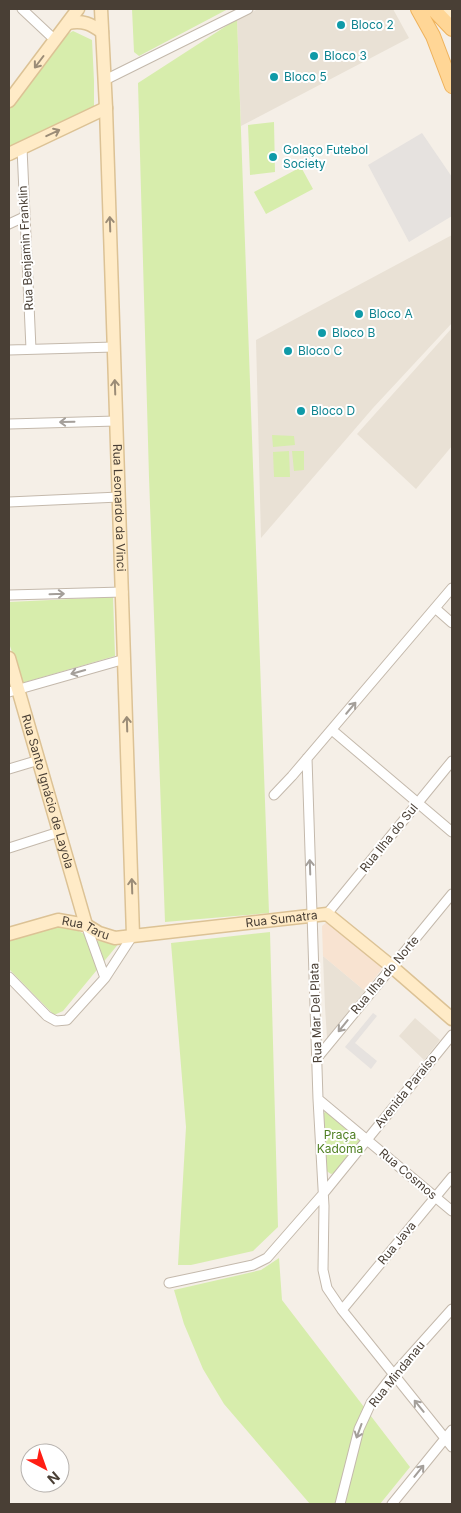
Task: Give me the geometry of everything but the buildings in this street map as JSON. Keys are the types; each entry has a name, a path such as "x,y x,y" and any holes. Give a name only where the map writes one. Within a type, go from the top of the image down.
{"main road":[{"path":"418,9 433,36 452,86"},
{"path":"433,9 452,29"}],"street":[{"path":"22,9 55,40"},
{"path":"68,9 68,23"},
{"path":"9,101 78,9"},
{"name":"Rua Leonardo da Vinci","path":"100,9 106,108 133,935"},
{"path":"105,80 248,9"},
{"path":"411,9 433,36"},
{"path":"446,9 452,21"},
{"path":"68,23 90,23 102,32"},
{"path":"9,154 106,108"},
{"name":"Rua Benjamin Franklin","path":"22,148 31,349"},
{"path":"9,224 24,217"},
{"path":"9,350 114,347"},
{"path":"9,424 116,421"},
{"path":"9,502 118,498"},
{"path":"274,795 332,730 452,588"},
{"path":"9,595 123,592"},
{"path":"436,608 452,623"},
{"name":"Rua Santo Ignácio de Layola","path":"9,658 14,690 39,760 86,925"},
{"path":"14,690 125,658"},
{"path":"332,730 452,832"},
{"name":"Rua Mar Del Plata","path":"307,758 318,1099 324,1206 323,1270 327,1288 342,1310 452,1447"},
{"path":"9,769 39,760"},
{"name":"Rua Ilha do Sul","path":"326,914 452,762"},
{"path":"9,848 59,832"},
{"name":"Rua Ilha do Norte","path":"318,1057 452,894"},
{"name":"Rua Sumatra","path":"133,935 326,914 392,966 452,1019"},
{"name":"Rua Taru","path":"9,934 58,920 86,925 99,933 115,938 133,935"},
{"path":"86,925 105,978"},
{"path":"9,977 48,1016 56,1021 67,1020 105,978 133,935"},
{"name":"Avenida Paraíso","path":"169,1283 253,1265 267,1258 279,1246 452,1035"},
{"name":"Rua Cosmos","path":"318,1099 452,1211"},
{"name":"Rua Java","path":"342,1310 452,1177"},
{"name":"Rua Mindanau","path":"340,1504 359,1429 371,1403 393,1375 452,1309"},
{"path":"392,1504 452,1430"}],"shaded area":[{"path":"258,9 393,9 409,38 241,126 237,19"},
{"path":"422,133 452,177 452,216 409,242 368,165"},
{"path":"452,235 452,323 373,408 261,538 256,340"},
{"path":"452,328 452,446 416,489 357,434"},
{"path":"327,922 381,966 381,970 365,991 323,956 322,926"},
{"path":"323,956 365,991 327,1038 325,1007"},
{"path":"373,1013 377,1016 355,1043 377,1061 371,1069 345,1047"},
{"path":"415,1018 440,1040 424,1060 399,1036"}],"green space":[{"path":"132,9 228,9 139,56 134,52"},
{"path":"237,19 269,913 165,922 149,477 138,83"},
{"path":"73,31 92,40 94,111 9,151 9,108 66,35"},
{"path":"274,122 275,172 250,175 248,125"},
{"path":"301,167 313,189 266,214 254,192"},
{"path":"272,435 294,436 295,445 273,447"},
{"path":"289,451 290,477 274,477 273,452"},
{"path":"292,451 304,451 304,470 294,471"},
{"path":"113,597 115,656 22,683 9,643 9,602"},
{"path":"58,924 77,930 97,941 120,942 63,1011 54,1015 9,969 9,938"},
{"path":"270,932 278,1227 253,1251 191,1265 178,1265 186,1127 171,943"},
{"name":"Praça Kadoma","path":"326,1111 362,1140 334,1173 331,1174 325,1170 324,1113"},
{"path":"279,1258 282,1300 410,1467 380,1504 310,1504 224,1404 203,1369 184,1324 174,1290 261,1270"}],"place":[{"name":"Bloco 2","path":"341,25"},
{"name":"Bloco 3","path":"314,56"},
{"name":"Bloco 5","path":"274,77"},
{"name":"Golaço Futebol Society","path":"273,157"},
{"name":"Bloco A","path":"359,314"},
{"name":"Bloco B","path":"322,333"},
{"name":"Bloco C","path":"288,351"},
{"name":"Bloco D","path":"301,411"}]}
